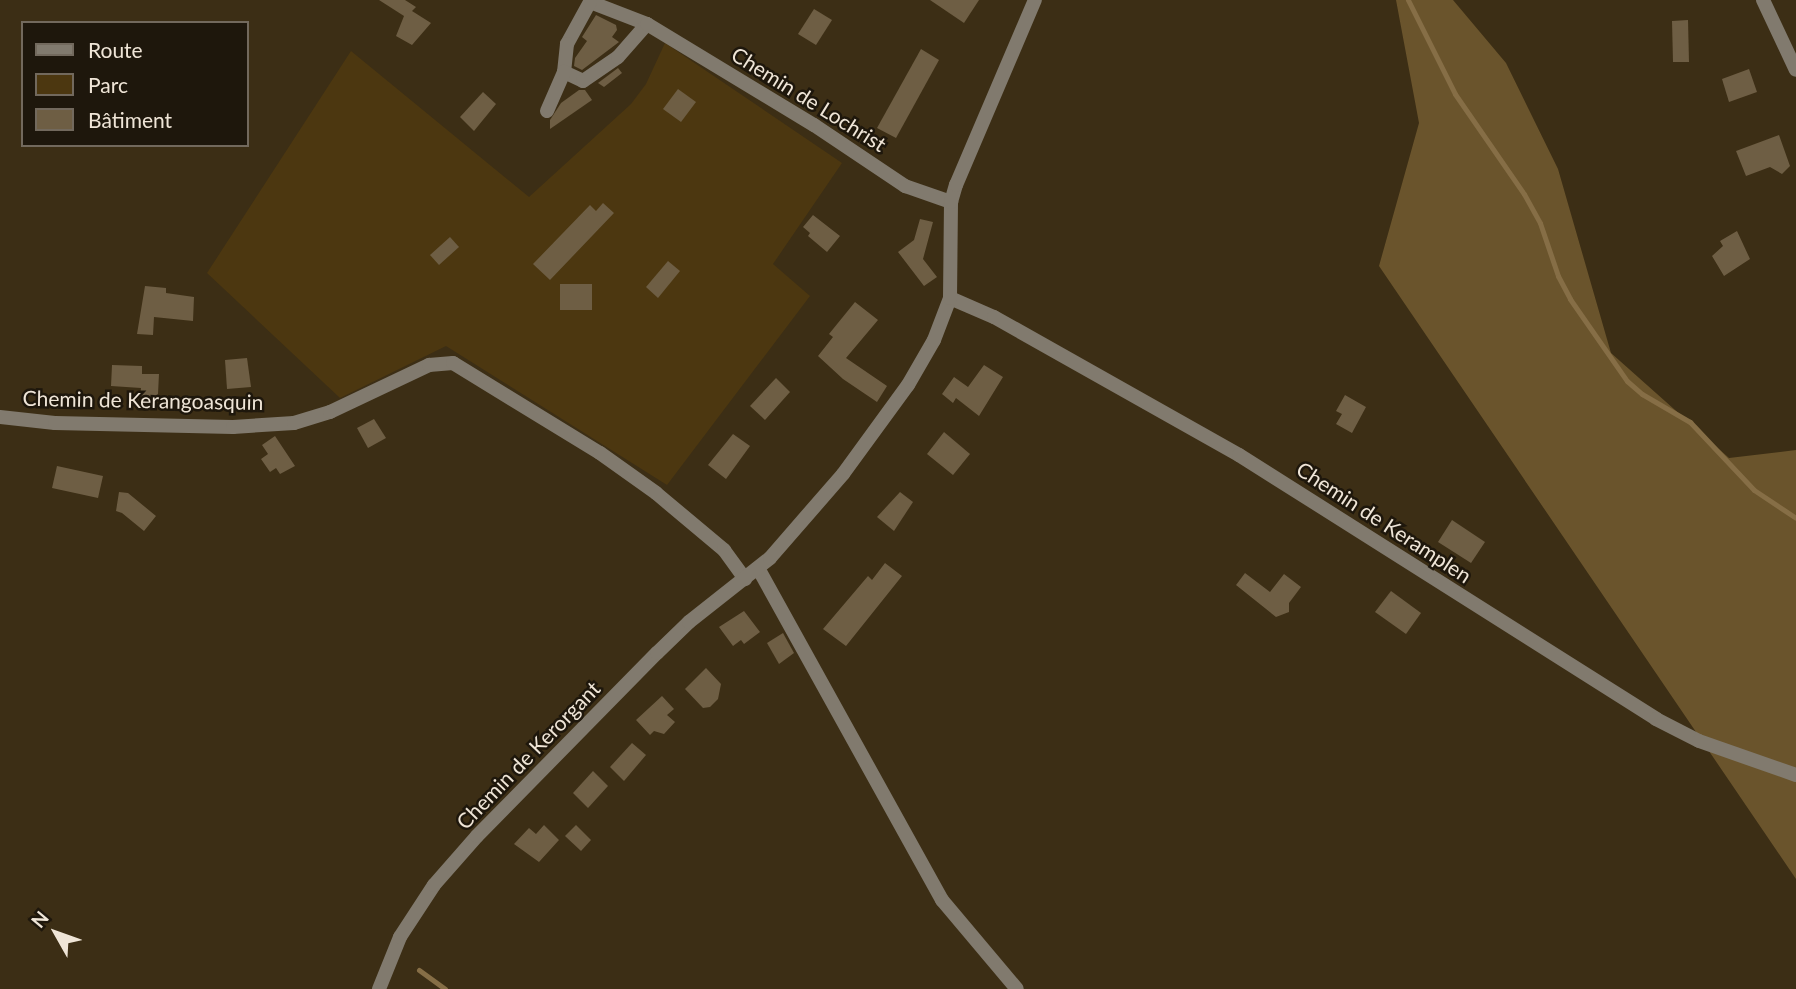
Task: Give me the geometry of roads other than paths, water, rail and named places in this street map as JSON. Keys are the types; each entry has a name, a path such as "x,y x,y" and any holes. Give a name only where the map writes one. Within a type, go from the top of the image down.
{"street":[{"path":"745,579 793,533 882,424 922,363 950,299 951,202 1035,0"},
{"path":"1763,0 1796,70"},
{"name":"Chemin de Lochrist","path":"547,111 564,72 567,44 584,1 647,24 814,125 905,186 951,202"},
{"path":"564,72 583,81 623,52 647,24"},
{"name":"Chemin de Keramplen","path":"950,299 994,317 1250,461 1656,719 1699,741 1796,775"},
{"name":"Chemin de Kerangoasquin","path":"0,417 55,423 221,427 294,422 330,412 429,365 453,363 600,453 656,493 724,550 745,579"},
{"path":"758,568 942,900 1017,989"},
{"name":"Chemin de Kerorgant","path":"379,989 413,913 477,836 673,638 745,579"}],"waterway":[{"path":"1408,0 1455,94 1524,194 1540,223 1558,276 1570,299 1627,381 1642,394 1690,422 1754,490 1796,518"},
{"path":"419,970 445,989"}]}
